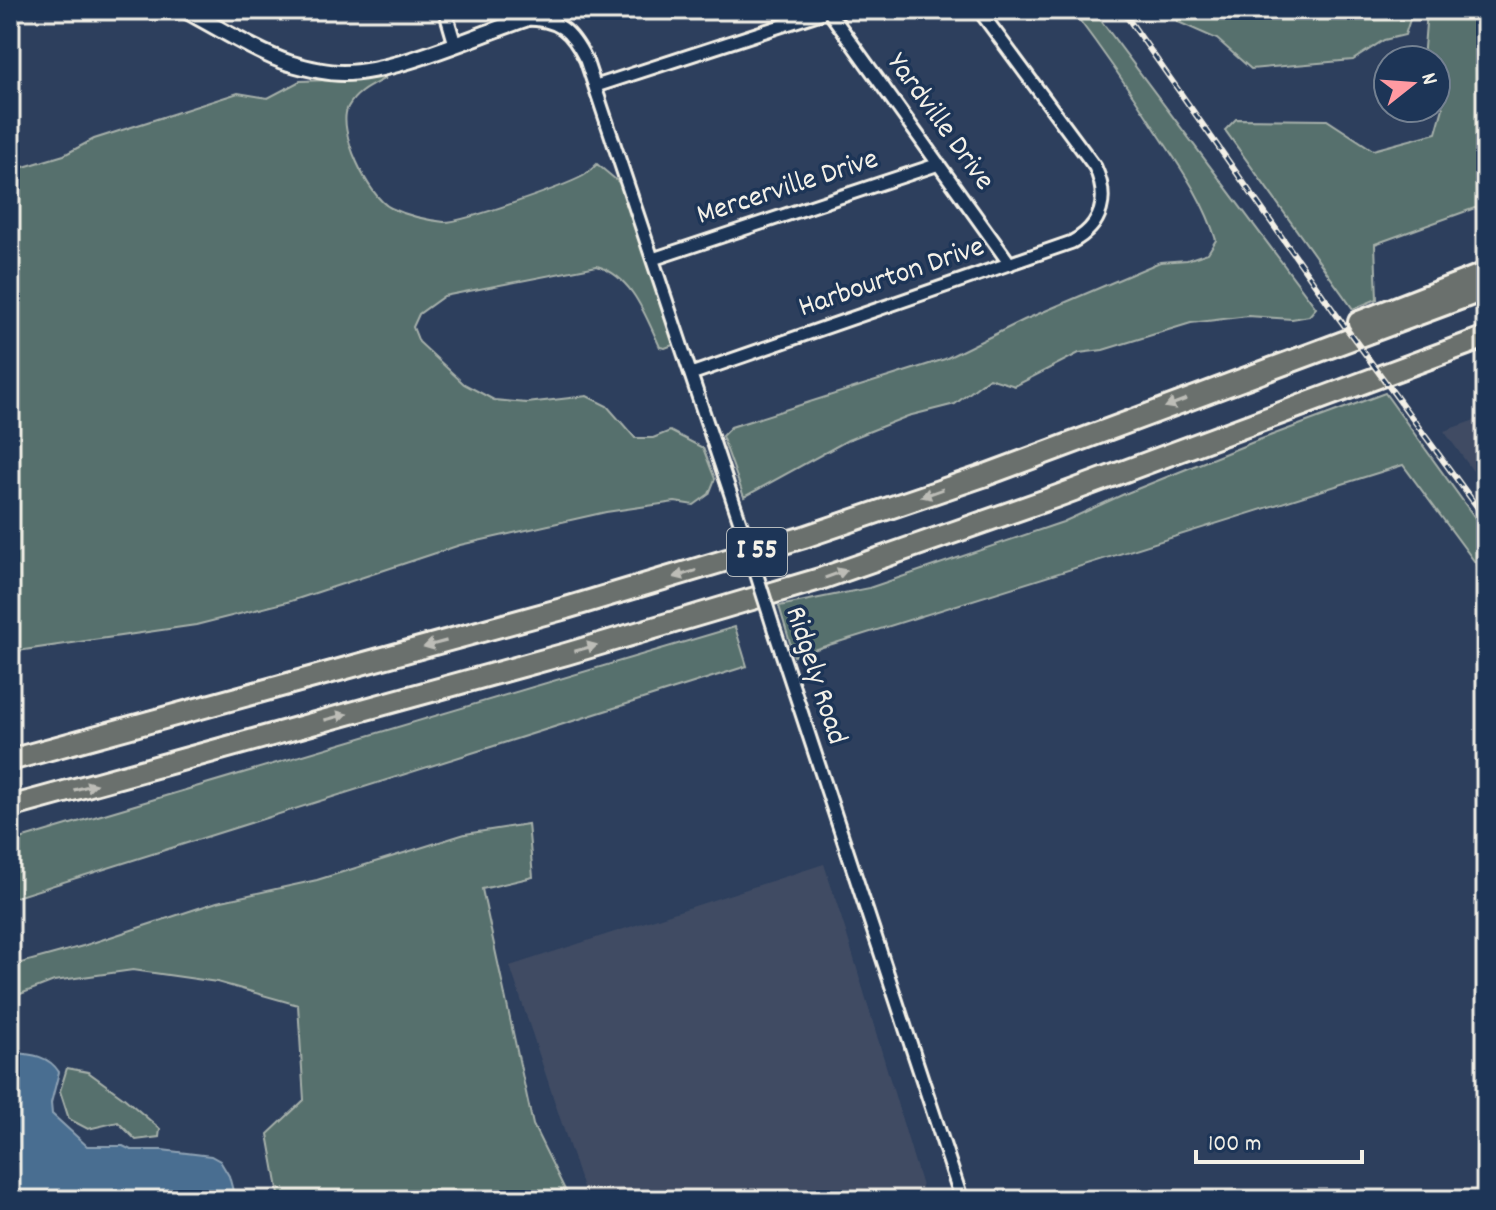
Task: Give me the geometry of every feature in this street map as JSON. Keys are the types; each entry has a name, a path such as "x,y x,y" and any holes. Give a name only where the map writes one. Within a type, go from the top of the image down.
{"highway":[{"path":"1228,383 1263,359 1486,273"},
{"name":"I 55","path":"10,760 566,608 804,537 983,476 1486,289"},
{"name":"I 55","path":"10,807 566,654 823,578 1055,497 1486,337"},
{"path":"1404,368 1486,347"}],"street":[{"path":"445,10 455,44"},
{"path":"191,11 286,62 323,71 362,72 455,44 524,15 557,10"},
{"path":"596,86 829,10"},
{"name":"Yardville Drive","path":"829,10 1010,264"},
{"name":"Harbourton Drive","path":"691,374 1072,242 1090,230 1100,215 1104,198 1102,182 1095,167 979,10"},
{"name":"Ridgely Road","path":"524,15 553,22 569,33 577,42 596,86 962,1200"},
{"name":"Mercerville Drive","path":"653,259 939,164"}],"shaded area":[{"path":"1486,416 1486,489 1444,431"},
{"path":"824,864 926,1200 587,1200 510,966"},
{"path":"10,1054 40,1057 59,1072 51,1103 52,1114 87,1146 123,1146 131,1150 211,1156 220,1161 229,1176 233,1191 228,1199 96,1200 76,1191 10,1196"}],"green space":[{"path":"1072,10 1093,10 1316,308 1309,316 1292,319 1248,316 1191,323 1103,350 1079,353 1015,386 989,378 955,404 908,416 848,440 744,497 722,436 731,427 945,359 1024,320 1160,262 1187,260 1208,253 1216,240 1198,197 1137,101"},
{"path":"1169,10 1413,10 1405,35 1372,44 1372,48 1353,60 1251,69 1217,39 1178,22"},
{"path":"1486,10 1486,204 1375,244 1377,299 1353,309 1225,130 1236,119 1327,120 1373,150 1436,133 1439,124 1452,124 1452,44 1424,44 1427,11"},
{"path":"386,78 355,97 346,117 357,162 382,202 417,217 454,221 556,188 583,176 597,164 621,184 675,338 673,345 660,347 629,288 609,271 597,266 444,296 419,314 413,327 419,342 464,384 494,400 527,403 587,396 607,406 635,438 653,438 670,431 703,448 715,479 709,494 694,505 675,502 606,512 460,545 291,601 196,625 10,652 10,171 64,155 94,139 238,93 268,98 300,81"},
{"path":"1385,393 1486,533 1486,577 1403,465 794,656 779,606 869,588 1063,522 1256,441"},
{"path":"735,627 747,666 10,899 10,842"},
{"path":"528,824 533,877 482,889 533,1125 570,1200 280,1200 268,1134 304,1100 298,1005 217,982 133,970 54,981 10,998 10,966 83,946 217,902 317,880 465,834"},
{"path":"67,1068 88,1072 124,1098 160,1129 159,1137 136,1140 118,1122 88,1129 69,1119 60,1091"}],"railway":[{"path":"1122,10 1338,317 1486,519"}]}
